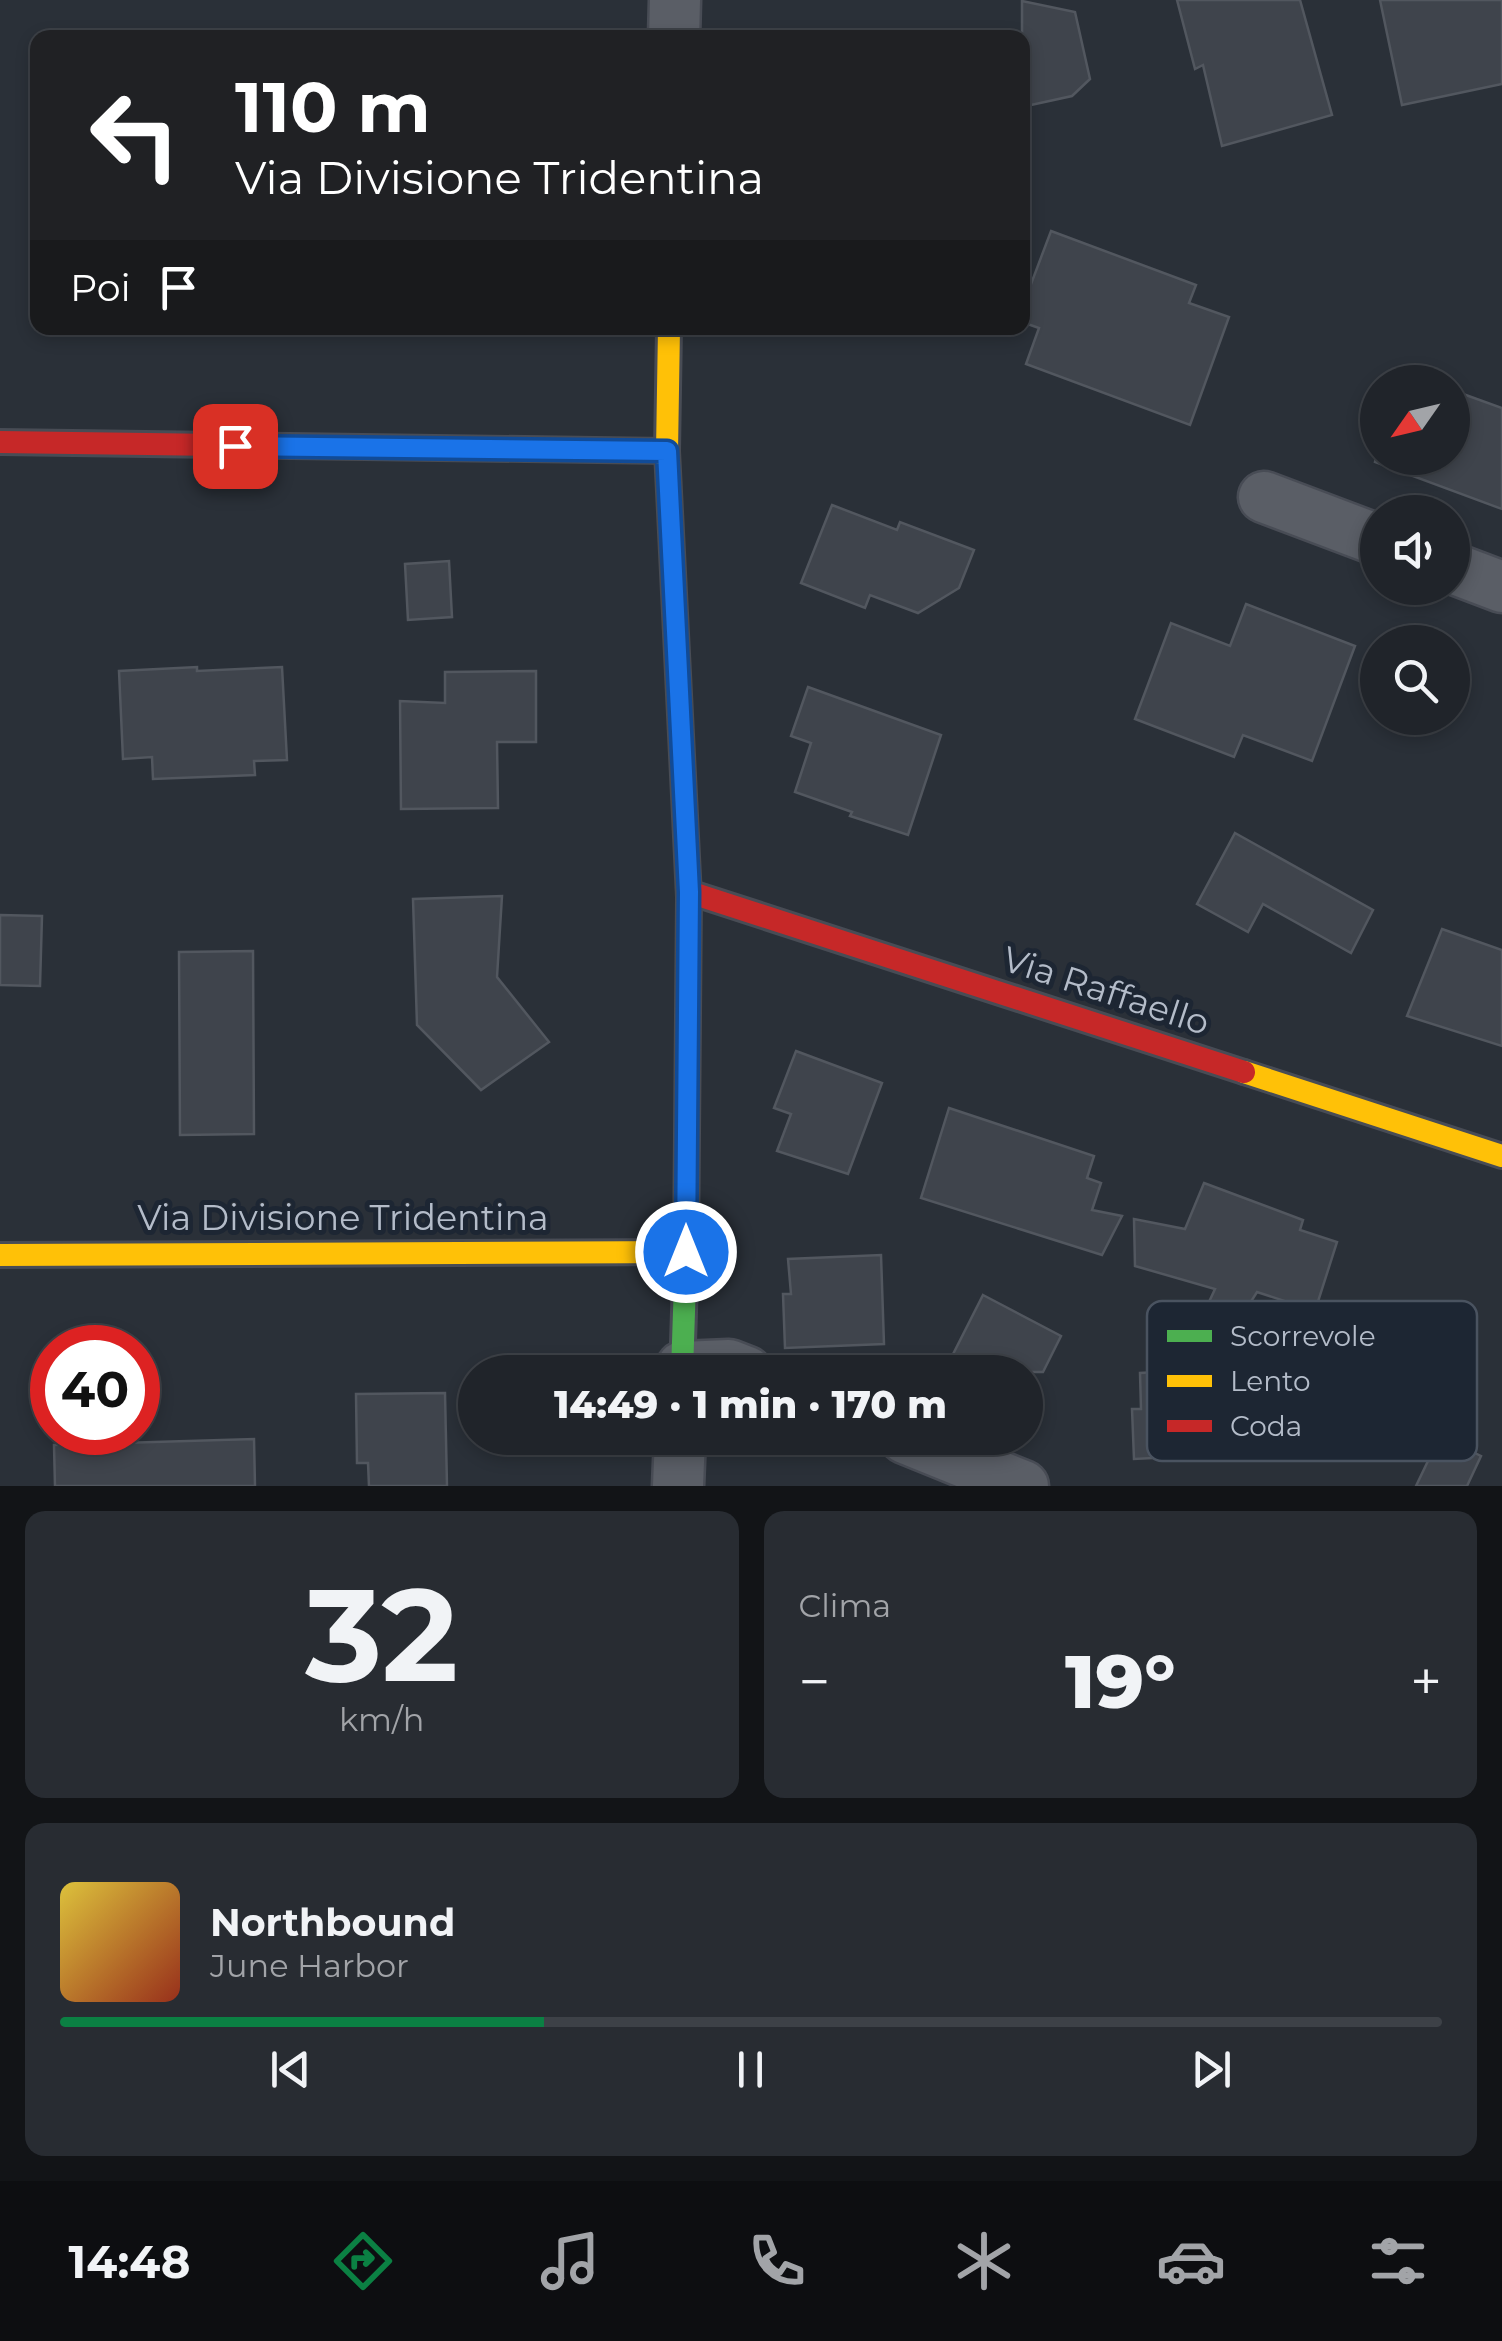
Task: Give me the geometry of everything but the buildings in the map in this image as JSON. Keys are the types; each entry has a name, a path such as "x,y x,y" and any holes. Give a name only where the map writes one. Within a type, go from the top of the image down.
{"street":[{"path":"674,0 674,30"},
{"path":"669,335 667,451 689,892 683,1355"},
{"path":"0,442 667,451"},
{"path":"1264,497 1360,533"},
{"path":"1470,575 1502,587"},
{"name":"Via Raffaello","path":"689,892 1502,1156"},
{"name":"Via Divisione Tridentina","path":"0,1254 686,1252"},
{"path":"678,1486 679,1455"},
{"path":"947,1455 1024,1486"}],"traffic: fast":[{"path":"683,1355 689,897"}],"traffic: slow":[{"path":"669,335 667,451 689,897"},
{"path":"1244,1072 1502,1156"},
{"path":"0,1255 686,1252"}],"traffic: jam":[{"path":"0,442 667,451"},
{"path":"689,892 1244,1072"}],"route":[{"path":"235,446 667,451 689,892 686,1252"}]}
